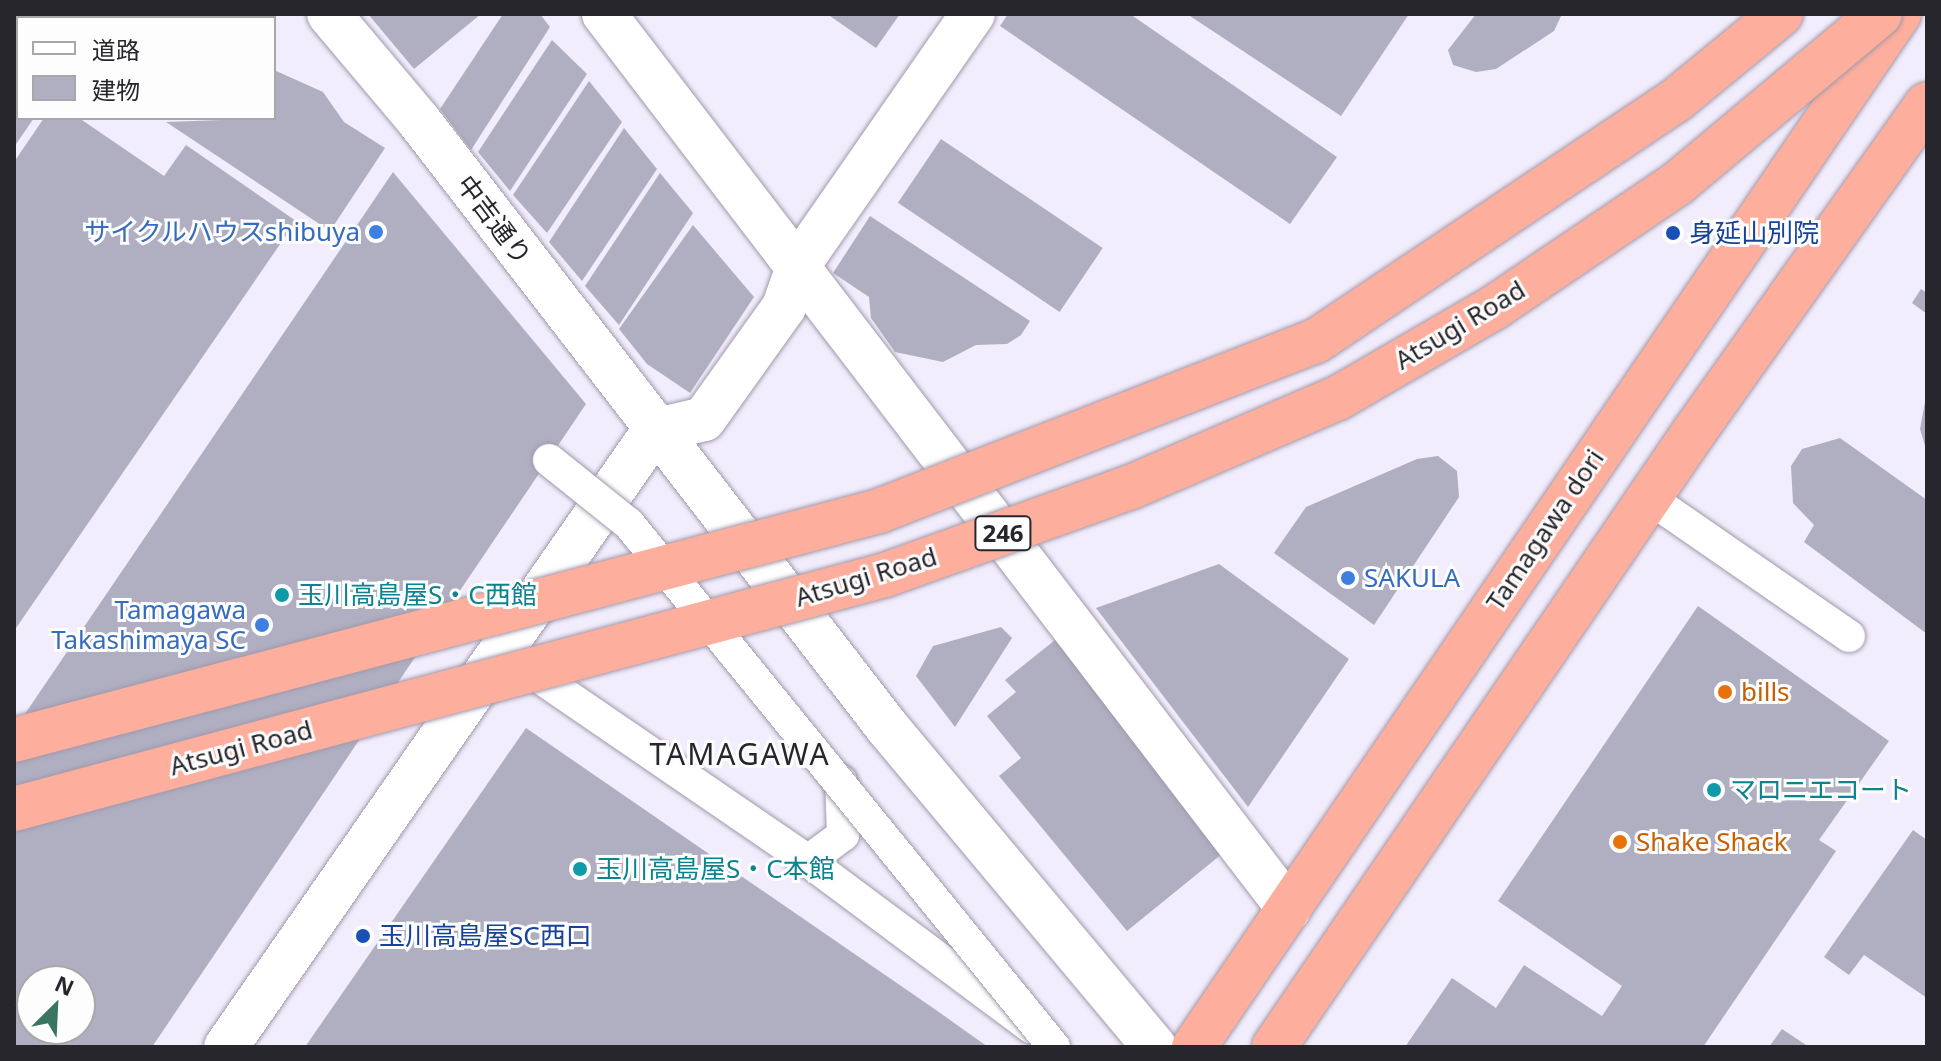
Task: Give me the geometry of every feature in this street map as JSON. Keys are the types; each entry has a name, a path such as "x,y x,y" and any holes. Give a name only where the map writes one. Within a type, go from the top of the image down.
{"highway":[{"name":"246","path":"14,740 879,511 1316,341 1675,101 1781,14"},
{"name":"Atsugi Road","path":"14,809 885,575 1131,487 1338,398 1495,307 1678,183 1880,14"},
{"name":"Tamagawa dori","path":"1194,1047 1899,14"},
{"path":"1274,1047 1649,498 1927,104"}],"street":[{"name":"中吉通り","path":"329,14 419,121 654,431 887,727 1155,1047"},
{"path":"604,14 799,264 1289,909"},
{"path":"226,1047 654,431 700,423 784,307 799,264 973,14"}],"lane":[{"path":"549,460 629,524 841,781 1050,1042"},
{"path":"1649,498 1849,636"},
{"path":"500,650 808,861 1050,1042"},
{"path":"808,861 843,835 841,781"}],"building":[{"path":"47,14 147,14 146,16"},
{"path":"152,14 226,14 188,16"},
{"path":"368,14 481,14 414,69"},
{"path":"503,14 540,14 550,27 471,150 440,109"},
{"path":"827,14 900,14 876,48"},
{"path":"1008,14 1130,14 1337,157 1290,224 1000,26"},
{"path":"1187,14 1409,14 1341,116"},
{"path":"1476,14 1562,14 1554,31 1496,69 1476,72 1453,65 1448,50"},
{"path":"552,40 587,74 510,191 478,152"},
{"path":"14,67 16,120 33,120 14,147"},
{"path":"276,71 323,92 344,122 385,148 330,231 166,122 276,120"},
{"path":"589,81 622,122 547,233 513,195"},
{"path":"43,120 82,120 164,176 186,145 296,221 14,631 14,162"},
{"path":"624,128 657,169 582,281 549,242"},
{"path":"941,139 1103,248 1060,312 898,203"},
{"name":"玉川高島屋S・C西館","path":"393,172 586,404 152,1047 14,1047 14,730"},
{"path":"660,173 693,213 619,325 585,286"},
{"path":"870,216 1030,321 1021,335 1007,344 976,345 943,362 895,352 871,318 869,297 833,273"},
{"path":"693,225 754,297 690,393 647,364 619,329"},
{"path":"1921,289 1927,293 1927,314 1912,303"},
{"path":"1927,391 1927,449 1926,449 1920,429"},
{"path":"1840,438 1927,500 1927,634 1804,542 1814,525 1793,503 1791,466 1802,449"},
{"path":"1438,456 1457,471 1459,497 1374,625 1274,553 1306,507 1417,459"},
{"path":"1219,564 1349,659 1248,807 1096,608"},
{"name":"マロニエコート","path":"1698,606 1889,741 1819,840 1836,851 1703,1047 1405,1047 1452,978 1496,1008 1524,965 1602,1016 1622,986 1498,901"},
{"path":"1001,627 1012,638 955,727 916,676 933,646"},
{"path":"1055,640 1228,849 1127,931 999,776 1021,758 987,716 1016,692 1005,680"},
{"name":"玉川高島屋S・C本館","path":"526,728 936,1010 988,1047 305,1047"},
{"path":"1913,830 1927,840 1927,998 1864,955 1849,975 1824,957"},
{"path":"1782,1029 1809,1047 1769,1047"}],"place":[{"name":"サイクルハウスshibuya","path":"376,232"},
{"name":"身延山別院","path":"1673,233"},
{"name":"SAKULA","path":"1348,578"},
{"name":"玉川高島屋S・C西館","path":"282,595"},
{"name":"Tamagawa Takashimaya SC","path":"262,625"},
{"name":"bills","path":"1725,692"},
{"name":"マロニエコート","path":"1714,790"},
{"name":"Shake Shack","path":"1620,842"},
{"name":"玉川高島屋S・C本館","path":"580,869"},
{"name":"玉川高島屋SC西口","path":"363,936"}],"district":[{"name":"TAMAGAWA","path":"740,754"}]}
